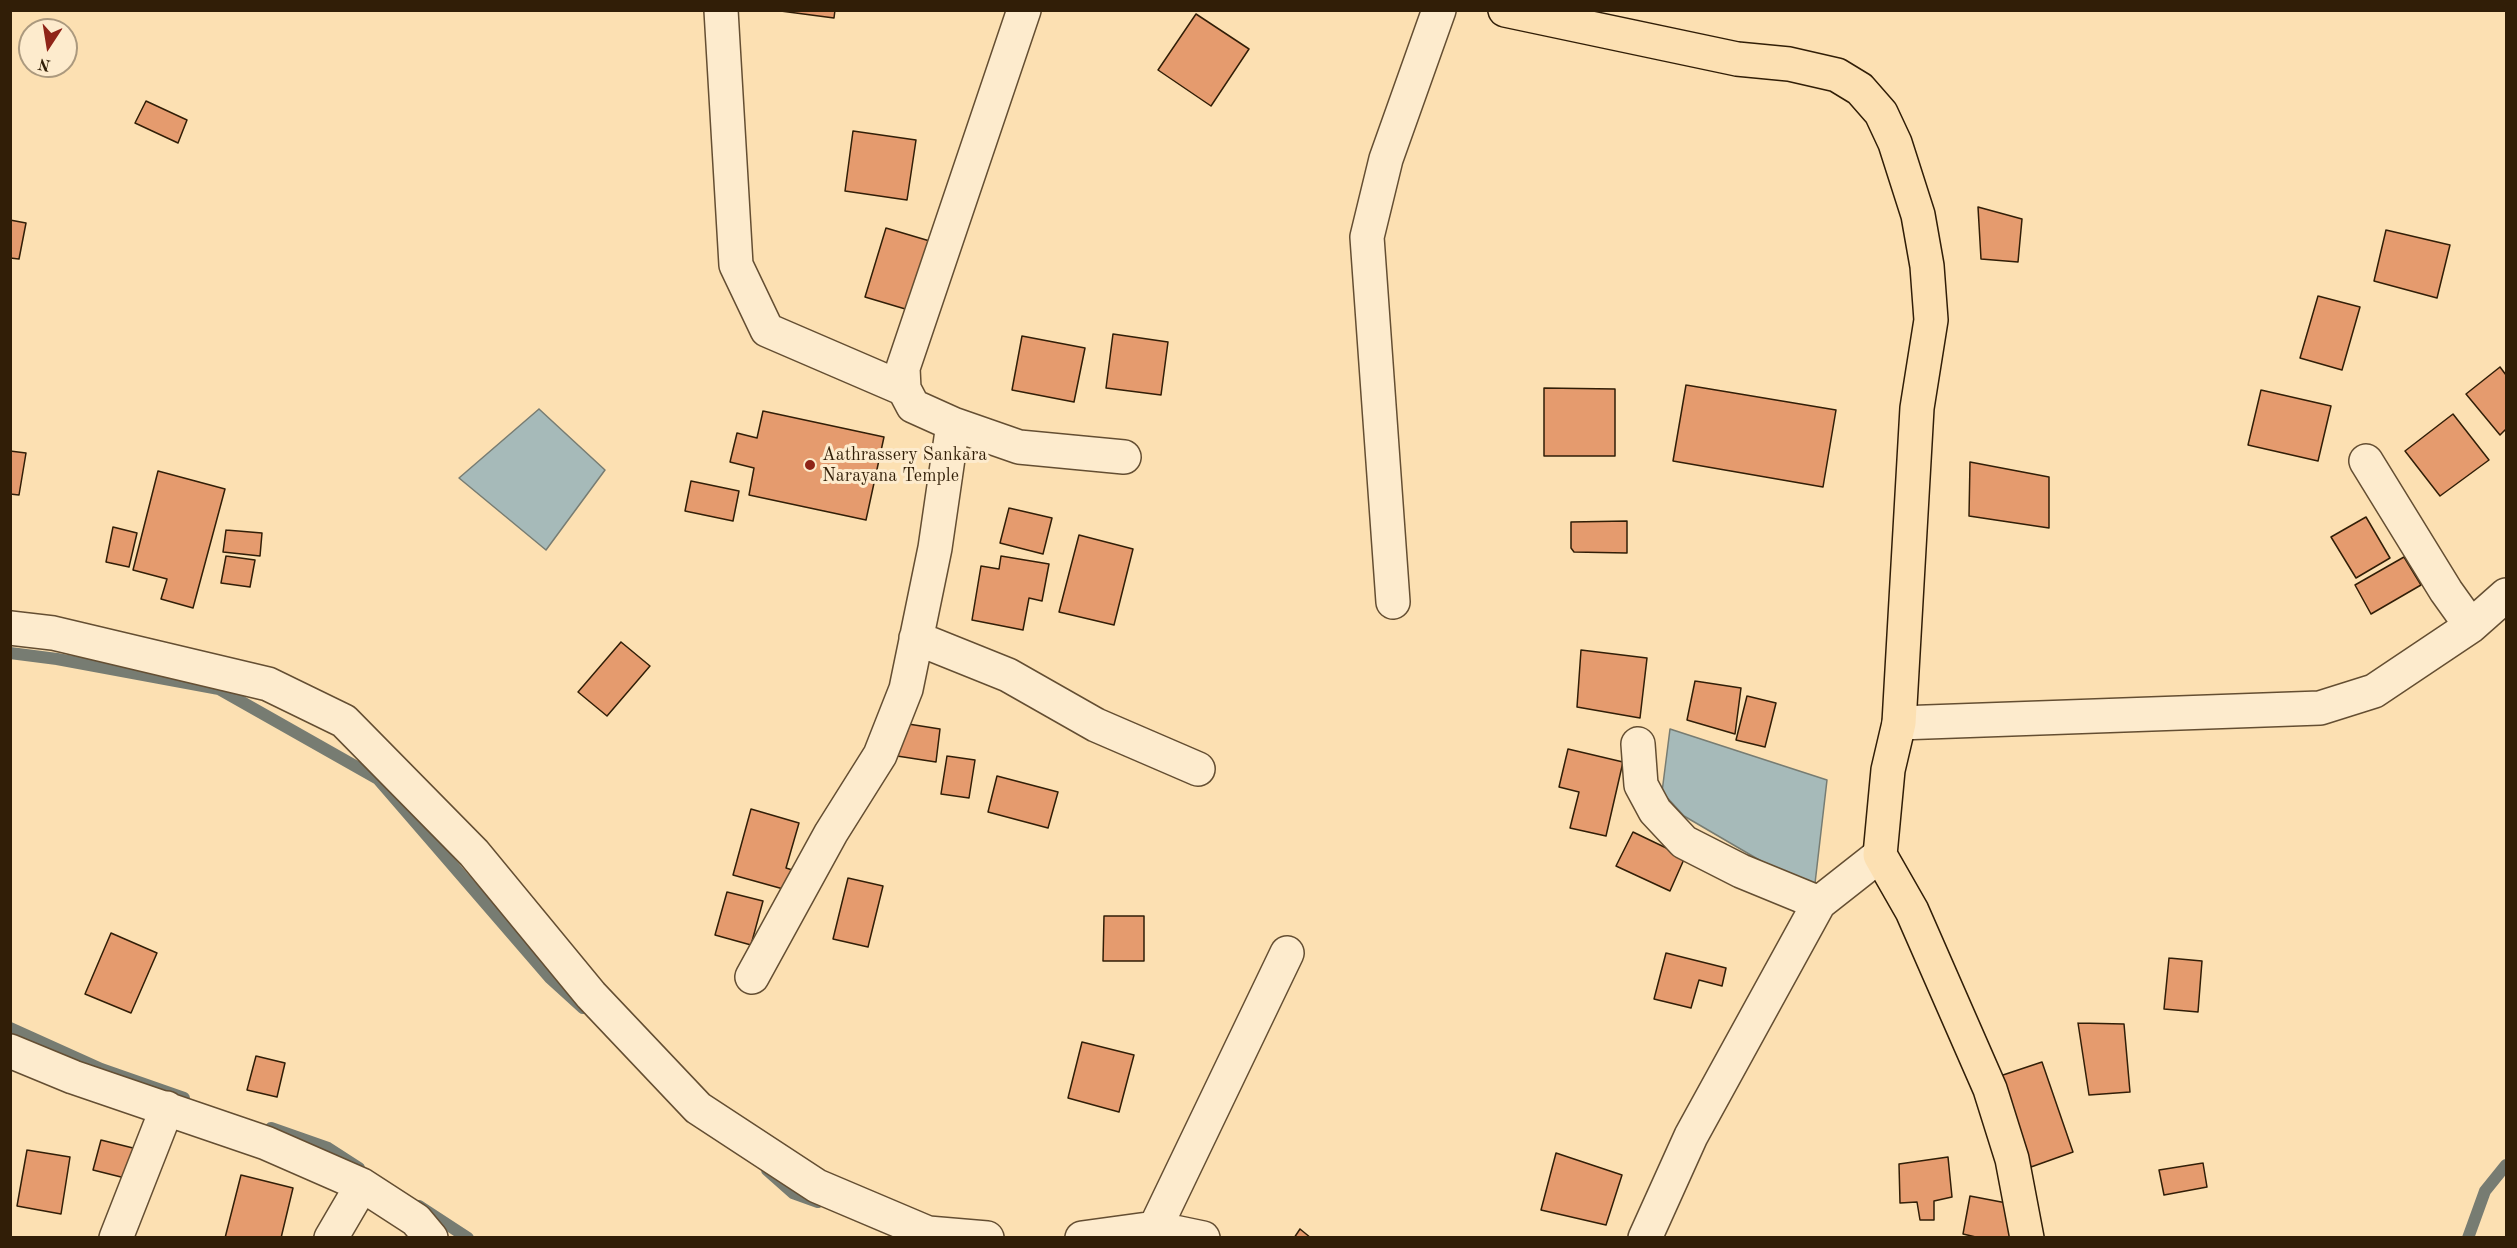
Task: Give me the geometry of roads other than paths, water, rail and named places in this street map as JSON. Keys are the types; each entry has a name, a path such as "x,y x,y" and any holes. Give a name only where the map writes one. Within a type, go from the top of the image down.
{"main road":[{"path":"1506,10 1737,59 1789,64 1837,75 1860,89 1881,113 1895,143 1918,215 1927,266 1931,320 1917,408 1899,723 1888,770 1880,855 1912,911 1990,1089 2012,1159 2027,1238"}],"street":[{"path":"721,10 736,265 767,330 904,389"},
{"path":"1024,10 911,339 903,368 904,389 913,406 953,424 1019,447 1124,457"},
{"path":"1393,602 1367,237 1386,159 1439,10"},
{"path":"752,977 831,833 880,755 906,689 936,548 953,424"},
{"path":"2366,461 2446,591 2471,626"},
{"path":"1899,723 2320,708 2374,691 2471,626 2506,595"},
{"path":"10,628 53,633 268,684 344,722 474,853 591,995 698,1108 817,1186 928,1233 987,1238"},
{"path":"916,638 1008,675 1096,725 1198,769"},
{"path":"1638,744 1641,785 1655,811 1684,842 1741,871 1819,903"},
{"path":"1645,1238 1690,1136 1819,903 1880,855"},
{"path":"1155,1228 1287,953"},
{"path":"10,1051 73,1077 266,1143 362,1185 416,1220 432,1238"},
{"path":"116,1238 167,1108"},
{"path":"331,1238 362,1185"},
{"path":"1082,1238 1155,1228 1203,1238"}],"waterway":[{"path":"10,653 57,659 219,689 378,779 550,978 583,1008"},
{"path":"10,1028 101,1069 184,1098"},
{"path":"271,1128 328,1148 359,1168"},
{"path":"2468,1238 2485,1191 2506,1165"},
{"path":"767,1170 793,1193 818,1202"},
{"path":"419,1206 468,1238"}],"place":[{"name":"Aathrassery Sankara Narayana Temple","path":"810,465"}]}
